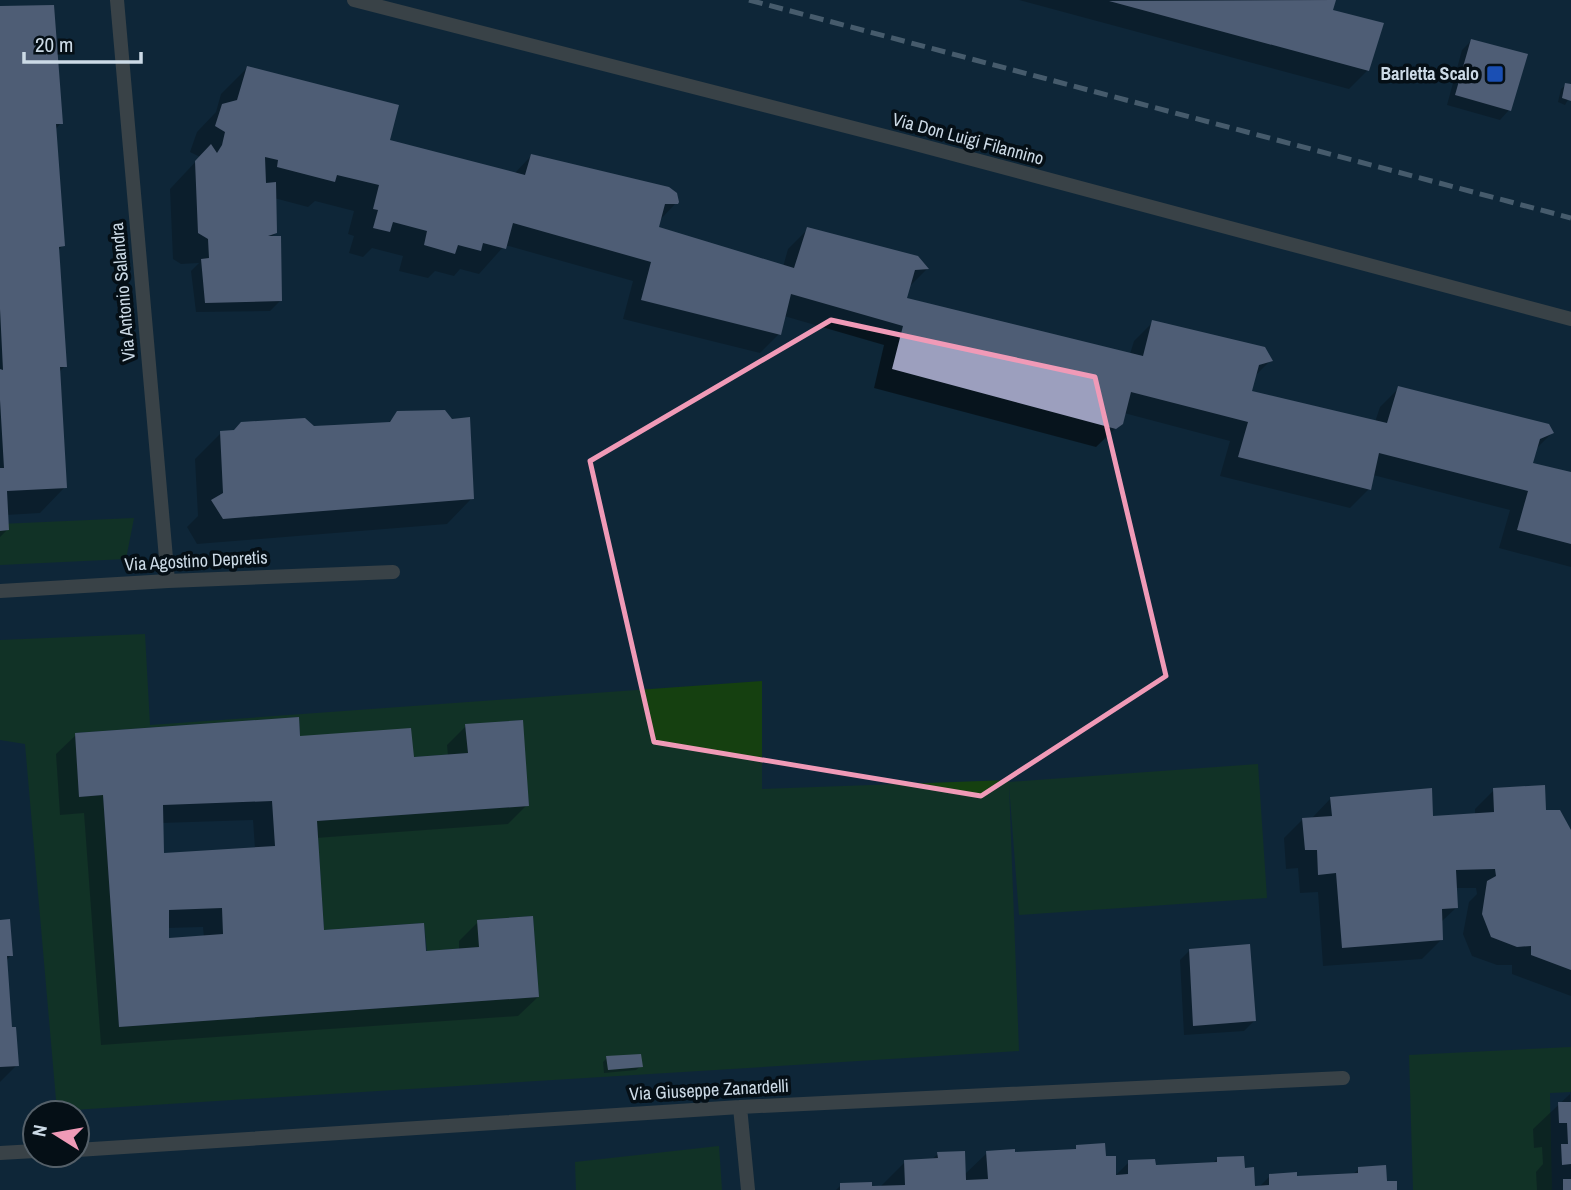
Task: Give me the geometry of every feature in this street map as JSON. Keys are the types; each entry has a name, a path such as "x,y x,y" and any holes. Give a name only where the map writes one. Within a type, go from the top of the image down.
{"street":[{"name":"Via Antonio Salandra","path":"117,0 167,581"},
{"name":"Via Don Luigi Filannino","path":"354,0 895,139 1571,319"},
{"name":"Via Agostino Depretis","path":"0,591 393,572"},
{"name":"Via Giuseppe Zanardelli","path":"91,1149 740,1107 1343,1078"},
{"path":"740,1107 748,1190"},
{"path":"0,1153 21,1152"}],"highlighted area":[{"path":"831,320 1095,377 1166,676 981,796 654,742 590,461"}],"green space":[{"path":"134,518 126,559 0,565 0,524"},
{"path":"145,634 150,725 762,681 762,789 1009,782 1258,764 1267,898 1019,915 1009,785 1019,1051 91,1109 91,1099 56,1099 25,744 0,740 0,640","holes":["299,717 300,736 414,757 468,753 465,725 522,720 529,806 317,821 324,930 424,923 427,951 479,947 478,920 533,916 539,997 119,1027 103,795 79,797 75,733"]},
{"path":"1571,1047 1571,1092 1550,1093 1552,1190 1413,1190 1409,1055"},
{"path":"719,1146 722,1190 576,1190 575,1162"}],"building":[{"path":"1336,0 1333,10 1384,23 1369,71 1109,1"},
{"path":"54,5 63,124 56,124 65,246 59,247 67,367 60,367 67,488 7,491 9,530 0,531 0,468 4,468 0,400 0,369 3,370 0,309 0,6"},
{"path":"1471,39 1528,54 1511,111 1455,95"},
{"path":"247,66 399,105 390,140 525,175 531,154 669,187 677,193 679,202 665,204 659,227 794,268 807,227 918,256 929,269 915,270 907,298 1143,356 1152,320 1265,347 1273,361 1259,365 1252,391 1387,423 1398,386 1549,424 1554,433 1540,439 1533,463 1571,472 1571,544 1517,530 1528,491 1379,453 1371,490 1238,457 1248,422 1131,392 1123,424 1116,429 892,369 903,326 791,294 781,335 641,300 651,262 513,223 506,249 483,243 481,251 458,245 455,254 424,245 427,231 393,222 390,232 373,228 378,210 373,209 379,185 337,175 335,182 277,167 278,160 265,157 266,183 276,182 277,233 268,236 281,236 282,301 205,303 201,259 209,258 208,239 198,233 195,161 211,144 217,153 222,145 225,132 215,126 222,104 237,100"},
{"path":"1565,83 1571,84 1571,101 1562,98"},
{"path":"445,410 452,419 470,417 474,499 223,519 211,500 223,493 220,431 234,430 241,422 305,418 314,426 390,422 397,411"},
{"path":"299,717 300,736 411,728 414,757 468,753 465,724 523,720 529,806 317,821 324,930 424,923 426,951 479,947 477,920 533,916 539,997 119,1027 103,795 79,797 75,733","holes":["272,801 275,846 164,853 163,805","222,908 223,934 169,938 169,910"]},
{"path":"1545,785 1546,810 1560,810 1571,830 1571,970 1531,955 1531,946 1517,947 1491,937 1482,914 1487,881 1496,876 1495,869 1456,870 1458,908 1442,909 1443,940 1342,948 1336,873 1318,875 1317,850 1305,850 1302,818 1332,816 1330,797 1432,788 1433,816 1494,812 1493,788"},
{"path":"10,919 13,956 7,956 12,1027 16,1027 19,1066 0,1067 0,920"},
{"path":"1250,944 1256,1021 1193,1026 1189,949"},
{"path":"641,1054 643,1067 608,1070 606,1056"},
{"path":"1558,1102 1571,1102 1571,1164 1562,1165 1561,1144 1568,1144 1567,1123 1559,1123"},
{"path":"1105,1143 1106,1156 1116,1156 1116,1175 1128,1174 1128,1160 1155,1159 1156,1165 1217,1162 1217,1157 1244,1156 1245,1168 1254,1167 1255,1186 1269,1185 1269,1174 1297,1172 1297,1176 1358,1173 1358,1167 1386,1165 1387,1181 1397,1181 1397,1190 840,1190 840,1183 905,1185 904,1160 938,1158 937,1152 965,1151 966,1180 988,1179 986,1151 1076,1149 1076,1145"},
{"path":"1563,1179 1571,1179 1571,1190 1563,1190"}],"railway":[{"path":"749,0 1571,218"}],"place":[{"name":"Barletta Scalo","path":"1495,74"}]}
